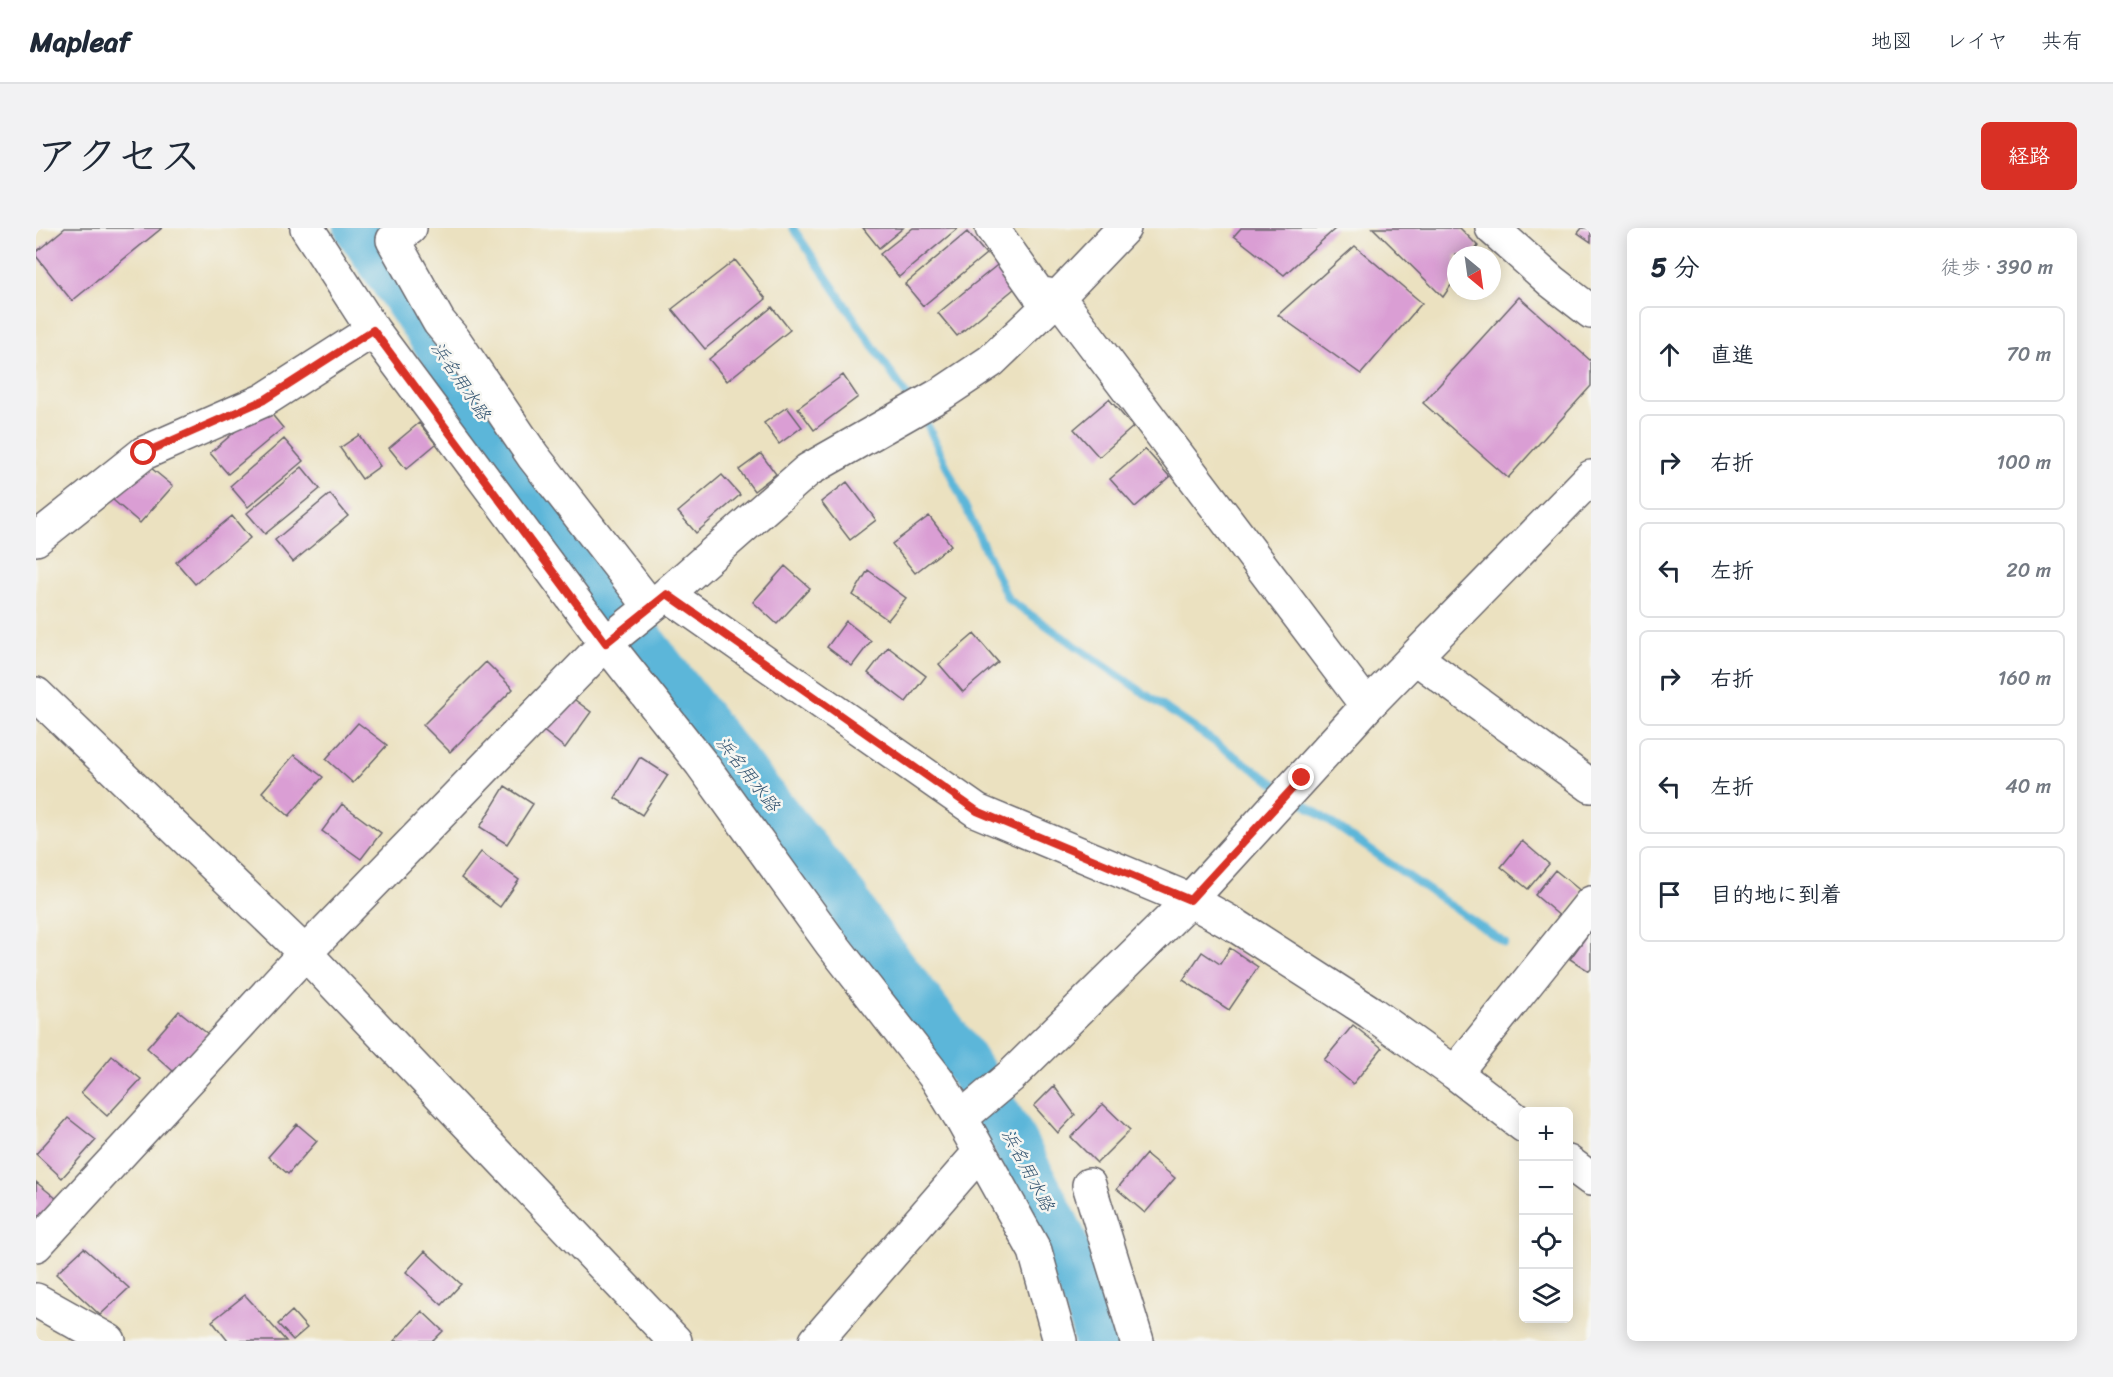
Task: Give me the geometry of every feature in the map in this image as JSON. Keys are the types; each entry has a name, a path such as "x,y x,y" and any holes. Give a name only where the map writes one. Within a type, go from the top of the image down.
{"street":[{"path":"307,228 373,330 612,638 831,943 937,1079 969,1112 980,1152 1035,1251 1060,1341"},
{"path":"410,228 393,240 439,322 454,340 533,456 654,603 977,811 1190,900 1238,927 1370,1012 1519,1122"},
{"path":"992,228 1038,293 1058,297 1367,706"},
{"path":"36,1245 305,953 612,638 808,470 931,400 992,361 1124,228"},
{"path":"1492,228 1551,281 1591,312"},
{"path":"36,539 144,453 264,400 373,330"},
{"path":"969,1112 1011,1076 1190,900 1367,706 1591,477"},
{"path":"1415,657 1591,786"},
{"path":"36,694 305,953 675,1341"},
{"path":"1455,1073 1591,903"},
{"path":"816,1341 980,1152"},
{"path":"1573,1165 1591,1179"},
{"path":"1089,1185 1137,1341"},
{"path":"36,1300 109,1341"}],"building":[{"path":"65,228 162,228 72,301 36,256 36,252"},
{"path":"863,228 903,228 879,248"},
{"path":"913,228 958,228 899,277 880,254"},
{"path":"1241,228 1336,228 1284,275 1234,236"},
{"path":"1373,228 1460,228 1478,246 1447,246 1447,291 1443,297"},
{"path":"1582,228 1591,228 1591,242 1578,233"},
{"path":"967,232 986,254 923,306 905,284"},
{"path":"1355,246 1422,303 1361,374 1278,315"},
{"path":"735,260 766,299 705,349 672,309"},
{"path":"1001,262 1020,284 957,336 938,313"},
{"path":"1519,297 1591,361 1591,386 1508,478 1423,403"},
{"path":"772,307 790,330 727,381 709,359"},
{"path":"843,375 858,397 814,430 798,408"},
{"path":"1109,399 1133,427 1099,457 1074,429"},
{"path":"265,406 283,428 228,474 210,453"},
{"path":"787,407 802,427 779,444 764,423"},
{"path":"419,423 436,444 406,469 389,448"},
{"path":"359,435 380,466 362,479 340,448"},
{"path":"284,439 303,461 248,507 230,486"},
{"path":"1145,449 1170,477 1135,507 1110,479"},
{"path":"761,454 776,474 754,491 739,470"},
{"path":"145,463 173,486 140,523 113,500"},
{"path":"302,467 320,489 265,534 247,513"},
{"path":"722,475 740,495 696,533 678,512"},
{"path":"847,482 876,520 850,540 821,502"},
{"path":"330,494 348,516 293,562 275,540"},
{"path":"232,516 250,538 195,584 176,562"},
{"path":"929,516 951,545 915,573 892,544"},
{"path":"785,566 810,588 777,624 753,602"},
{"path":"868,570 906,598 888,620 853,595"},
{"path":"846,621 871,641 852,666 827,647"},
{"path":"974,634 998,662 963,692 939,664"},
{"path":"888,647 926,676 906,702 868,673"},
{"path":"486,662 513,689 450,752 423,725"},
{"path":"567,694 591,712 565,748 541,729"},
{"path":"358,723 387,745 353,783 326,759"},
{"path":"294,755 323,777 289,816 262,792"},
{"path":"640,757 668,775 642,815 615,798"},
{"path":"505,786 533,804 507,844 480,827"},
{"path":"342,804 381,833 361,859 322,831"},
{"path":"1522,841 1549,864 1528,889 1501,867"},
{"path":"481,852 519,880 500,907 461,878"},
{"path":"1555,870 1582,892 1561,917 1535,895"},
{"path":"1591,930 1591,969 1589,971 1570,959"},
{"path":"1230,948 1258,967 1229,1010 1183,980 1202,952 1220,964"},
{"path":"179,1011 208,1034 174,1072 147,1048"},
{"path":"1353,1025 1382,1048 1353,1084 1324,1060"},
{"path":"112,1056 141,1079 107,1116 81,1093"},
{"path":"1054,1086 1075,1115 1058,1133 1034,1106"},
{"path":"1103,1104 1130,1130 1097,1163 1071,1137"},
{"path":"68,1118 96,1140 62,1178 36,1154"},
{"path":"297,1124 317,1141 288,1174 268,1157"},
{"path":"1146,1154 1175,1178 1145,1213 1117,1189"},
{"path":"36,1182 57,1199 36,1222"},
{"path":"84,1248 129,1288 100,1315 56,1274"},
{"path":"425,1251 461,1284 442,1305 406,1272"},
{"path":"245,1295 286,1341 228,1341 212,1321"},
{"path":"292,1311 307,1328 293,1340 278,1324"},
{"path":"422,1311 443,1331 433,1341 394,1341"}],"waterway":[{"name":"浜名用水路","path":"357,228 607,596 723,747 846,899 858,920 962,1057 1010,1134 1062,1236 1090,1313 1097,1341"},
{"path":"793,228 911,402"},
{"path":"920,415 928,426 1008,599 1281,788"},
{"path":"1294,797 1505,943"}],"route":[{"path":"144,453 264,400 373,330 606,643 667,594 977,811 1190,900 1302,778"}]}
